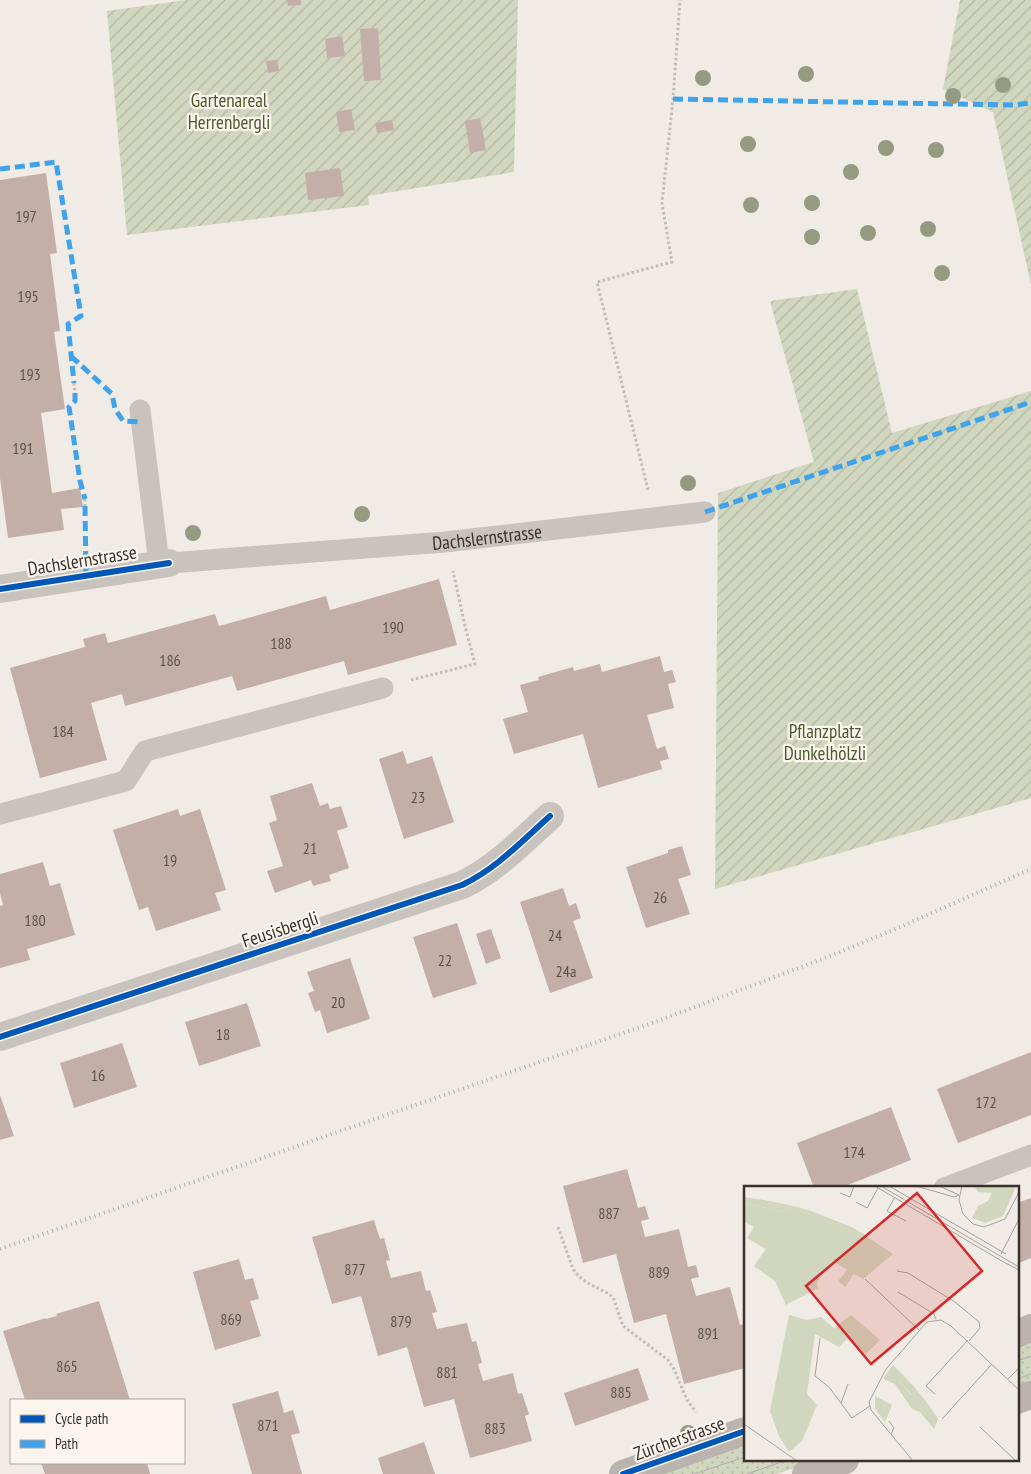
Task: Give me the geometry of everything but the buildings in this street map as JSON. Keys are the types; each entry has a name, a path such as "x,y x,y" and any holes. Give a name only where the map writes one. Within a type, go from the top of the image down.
{"main road":[{"path":"1018,1334 1031,1328"},
{"path":"1018,1400 1031,1396"},
{"name":"Zürcherstrasse","path":"623,1474 744,1431"},
{"path":"806,1474 840,1462"}],"street":[{"name":"Dachslernstrasse","path":"0,589 164,563"},
{"name":"Feusisbergli","path":"0,1037 462,885 480,876 496,864 550,816"}],"lane":[{"path":"140,410 164,563"},
{"name":"Dachslernstrasse","path":"164,563 445,542 706,512"},
{"path":"0,814 126,781 145,751 383,688"},
{"path":"949,1186 1031,1155"}],"path":[{"path":"655,517 597,282 672,262 662,203 673,99 680,0"},
{"path":"74,383 75,392"},
{"path":"85,499 85,506"},
{"path":"383,688 476,664 465,626 453,570"},
{"path":"558,1227 573,1269 589,1285 613,1297 623,1326 668,1360 674,1369 687,1400 699,1416"}],"green space":[{"name":"Gartenareal Herrenbergli","path":"186,0 518,0 514,172 368,196 369,205 127,235 107,11"},
{"path":"960,0 1031,0 1031,285 993,112 943,89"},
{"name":"Pflanzplatz Dunkelhölzli","path":"857,289 892,433 1031,391 1031,798 715,889 718,493 814,462 770,301"},
{"path":"1031,1344 1031,1386 1018,1391 1018,1349"},
{"path":"744,1446 744,1462 812,1462 777,1474 661,1474"}],"tram line":[{"path":"1018,1361 1031,1356"},
{"path":"1018,1379 1031,1374"},
{"path":"694,1474 744,1457"},
{"path":"747,1474 781,1462"}],"railway":[{"path":"0,1249 655,1022 825,958 1031,869"}],"marked path":[{"path":"673,99 1013,105 1031,103"},
{"path":"0,169 56,162 81,316 68,324 74,383"},
{"path":"71,356 112,394 115,409 123,421 141,422"},
{"path":"75,393 75,401 69,407 80,481 85,499"},
{"path":"705,512 1031,402"},
{"path":"85,506 86,575"}],"cycle path":[{"path":"0,589 169,563"},
{"path":"0,1037 462,885 497,863 550,816"},
{"path":"623,1474 744,1431"}]}
